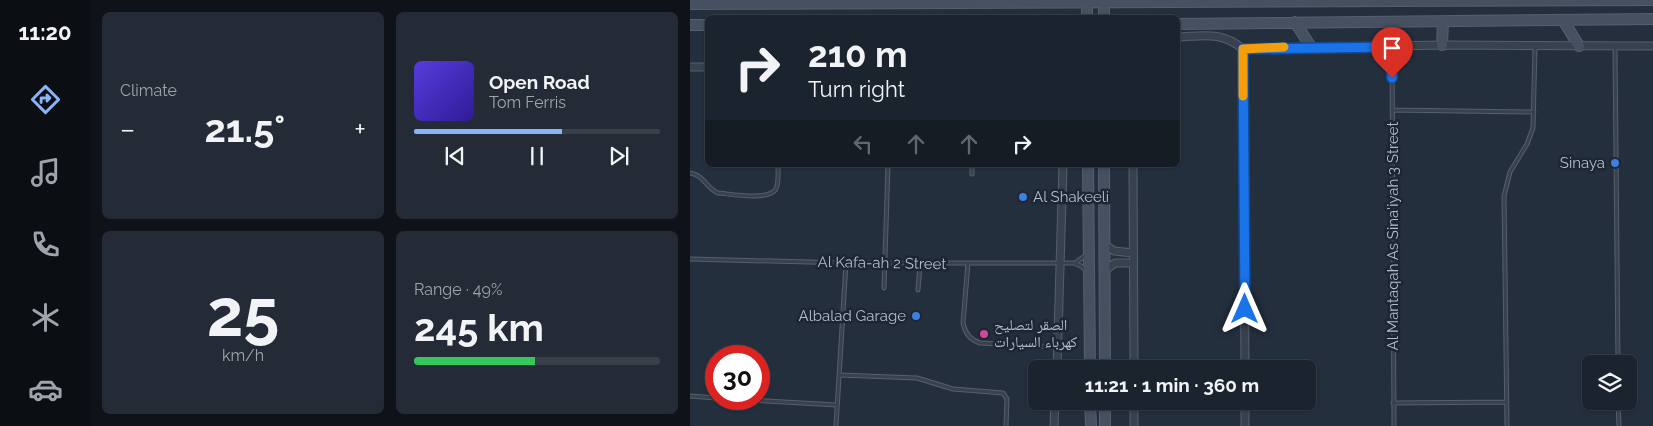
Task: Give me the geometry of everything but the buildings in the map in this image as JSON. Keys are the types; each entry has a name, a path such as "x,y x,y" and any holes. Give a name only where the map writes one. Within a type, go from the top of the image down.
{"main road":[{"path":"690,4 728,2 964,1 1653,0"},
{"path":"1104,1 1104,15"},
{"path":"1086,2 1087,15"},
{"path":"1563,20 1578,46"},
{"path":"1180,24 1653,20"},
{"path":"1295,22 1311,47"},
{"path":"1442,45 1443,22"},
{"path":"690,26 705,25"},
{"path":"1088,167 1089,360"},
{"path":"1104,167 1105,360"},
{"path":"1090,348 1099,351 1103,360"},
{"path":"1090,410 1090,426"},
{"path":"1105,410 1105,426"}],"street":[{"path":"1180,37 1223,37 1233,41 1243,49 1442,45 1653,46"},
{"path":"1243,49 1245,360"},
{"path":"690,67 705,67"},
{"path":"1057,360 1063,167"},
{"path":"1133,167 1134,360"},
{"path":"1104,244 1114,251 1133,252"},
{"path":"1104,271 1114,264 1133,263"},
{"path":"1054,426 1055,410"},
{"path":"1134,410 1134,426"},
{"path":"1245,410 1246,426"}],"lane":[{"path":"1507,426 1504,196 1510,172 1530,136 1534,112 1534,46"},
{"path":"1615,46 1618,355"},
{"name":"Al Mantaqah As Sina'iyah 3 Street","path":"1392,47 1394,426"},
{"path":"1392,110 1534,112"},
{"path":"690,173 699,175 712,190 718,193 764,196 772,194 776,189 778,167"},
{"path":"884,288 888,167"},
{"path":"972,167 972,174"},
{"path":"1074,263 1089,252"},
{"name":"Al Kafa-ah 2 Street","path":"690,259 846,263 1074,263"},
{"path":"836,426 846,263"},
{"path":"918,290 920,263"},
{"path":"1074,263 1082,266 1089,275"},
{"path":"968,264 963,323 965,331 970,338 980,343 1058,347"},
{"path":"839,375 916,378 959,390 1002,393 1007,400 1006,426"},
{"path":"690,396 705,397"},
{"path":"770,401 837,405"},
{"path":"1393,403 1507,402"},
{"path":"1618,410 1618,426"}],"slow traffic":[{"path":"1243,96 1243,49 1284,47"}],"place":[{"name":"Sinaya","path":"1615,163"},
{"name":"Al Shakeeli","path":"1023,197"},
{"name":"Albalad Garage","path":"916,316"},
{"name":"الصقر لتصليح كهرباء السيارات","path":"984,334"}],"route":[{"path":"1245,309 1243,49 1276,47 1392,47 1392,78"}]}
